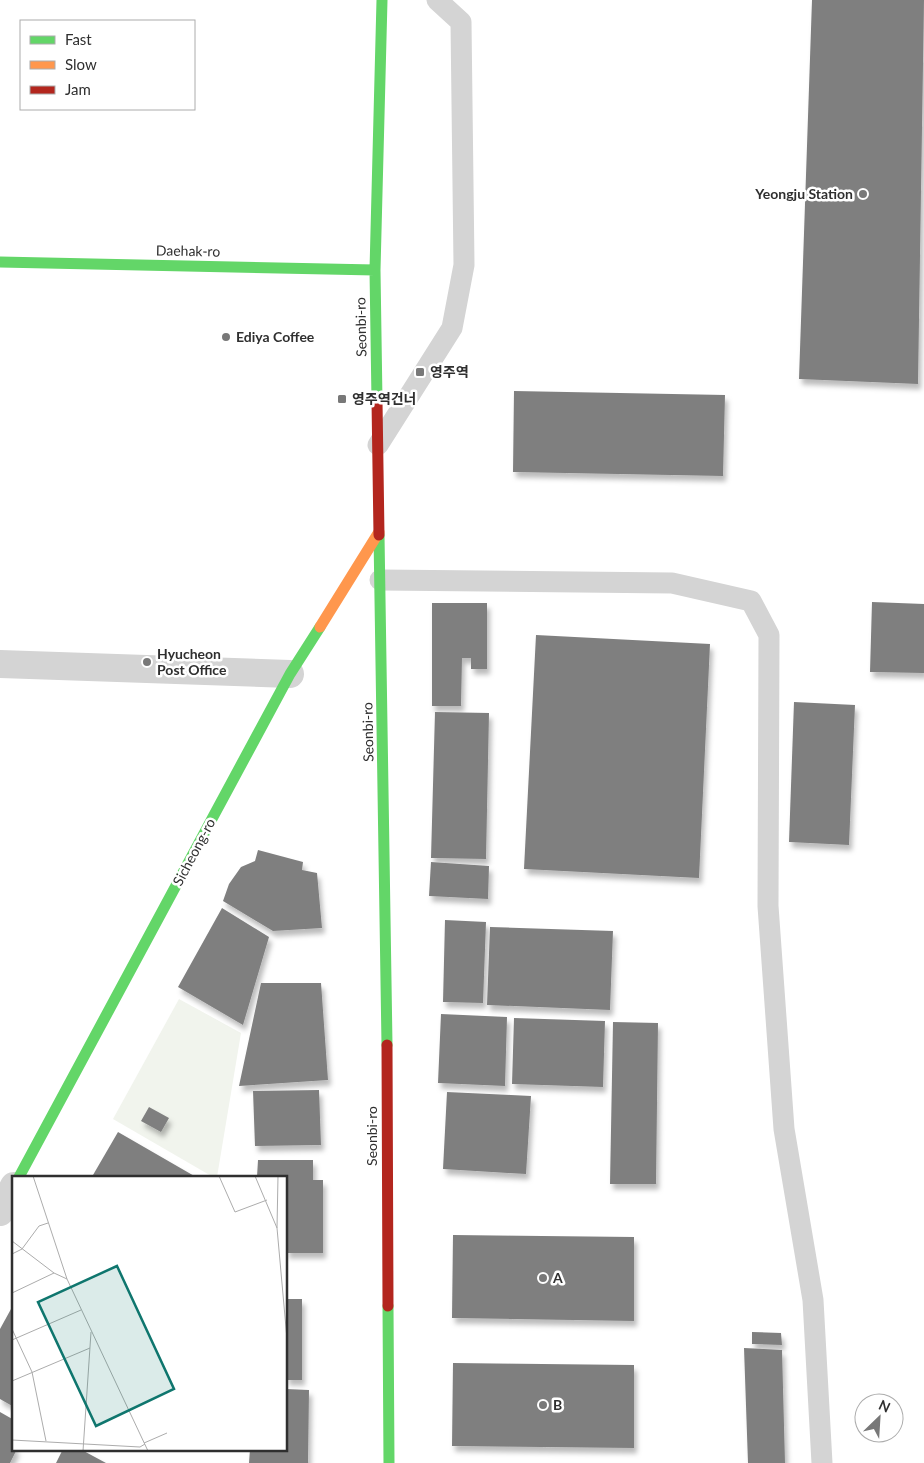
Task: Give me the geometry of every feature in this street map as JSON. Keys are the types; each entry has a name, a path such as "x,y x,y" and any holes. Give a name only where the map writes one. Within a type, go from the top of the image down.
{"main road":[{"name":"Seonbi-ro","path":"382,0 375,270 387,992 389,1463"},
{"name":"Daehak-ro","path":"0,262 375,270"},
{"name":"Sicheong-ro","path":"20,1176 290,674 379,532"}],"street":[{"path":"0,664 290,674"},
{"path":"0,1212 12,1190"}],"lane":[{"path":"378,445 452,328 464,265 461,22 437,0"},
{"path":"380,580 672,583 751,601 769,635 768,906 784,1129 813,1300 822,1463"}],"shaded area":[{"path":"179,999 241,1033 217,1176 211,1176 113,1119"}],"building":[{"name":"Yeongju Station","path":"812,0 924,0 918,384 799,379"},
{"path":"514,391 725,395 723,476 513,472"},
{"path":"872,602 924,604 924,673 870,672"},
{"path":"432,603 487,603 487,669 471,669 471,658 462,658 461,706 432,706"},
{"path":"536,635 710,644 699,878 524,869"},
{"path":"794,702 855,705 849,845 789,842"},
{"path":"435,712 489,713 486,859 431,858"},
{"path":"258,850 303,862 302,870 317,873 322,928 273,931 223,901 229,884 241,867 255,861"},
{"path":"431,862 489,866 488,899 429,896"},
{"path":"222,908 269,937 243,1025 178,987"},
{"path":"445,920 486,922 483,1003 443,1002"},
{"path":"490,927 613,931 610,1010 487,1005"},
{"path":"261,983 321,983 328,1080 239,1086"},
{"path":"441,1014 507,1017 505,1086 438,1083"},
{"path":"514,1018 605,1021 603,1087 512,1084"},
{"path":"613,1022 658,1023 656,1184 610,1184"},
{"path":"319,1090 321,1145 255,1146 253,1091"},
{"path":"447,1092 531,1096 526,1174 443,1169"},
{"path":"149,1107 169,1118 161,1132 141,1121"},
{"path":"118,1132 194,1176 94,1176 93,1175"},
{"path":"258,1160 313,1160 313,1180 323,1180 323,1253 288,1253 288,1176 257,1176"},
{"name":"A","path":"453,1235 634,1237 634,1321 452,1318"},
{"path":"288,1299 302,1299 302,1380 288,1380"},
{"path":"11,1309 12,1406 0,1399 0,1329"},
{"path":"752,1332 781,1333 782,1345 752,1344"},
{"path":"744,1348 782,1350 785,1463 748,1463"},
{"name":"B","path":"453,1363 634,1365 634,1448 452,1446"},
{"path":"288,1389 309,1390 308,1463 249,1463 250,1450 288,1450"},
{"path":"0,1412 12,1419 12,1450 16,1450 10,1463 0,1463"},
{"path":"62,1450 82,1450 106,1463 56,1463"}],"traffic: fast":[{"path":"377,401 375,270 382,0"},
{"path":"0,262 375,270"},
{"path":"379,535 387,1045"},
{"path":"20,1176 290,674 320,627"},
{"path":"388,1306 389,1463"}],"traffic: slow":[{"path":"320,627 379,532"}],"traffic: jam":[{"path":"377,401 379,535"},
{"path":"387,1045 388,1306"}],"place":[{"name":"Yeongju Station","path":"863,194"},
{"name":"Ediya Coffee","path":"226,337"},
{"name":"영주역","path":"420,372"},
{"name":"영주역건너","path":"342,399"},
{"name":"Hyucheon Post Office","path":"147,662"},
{"name":"A","path":"543,1278"},
{"name":"B","path":"543,1405"}]}
